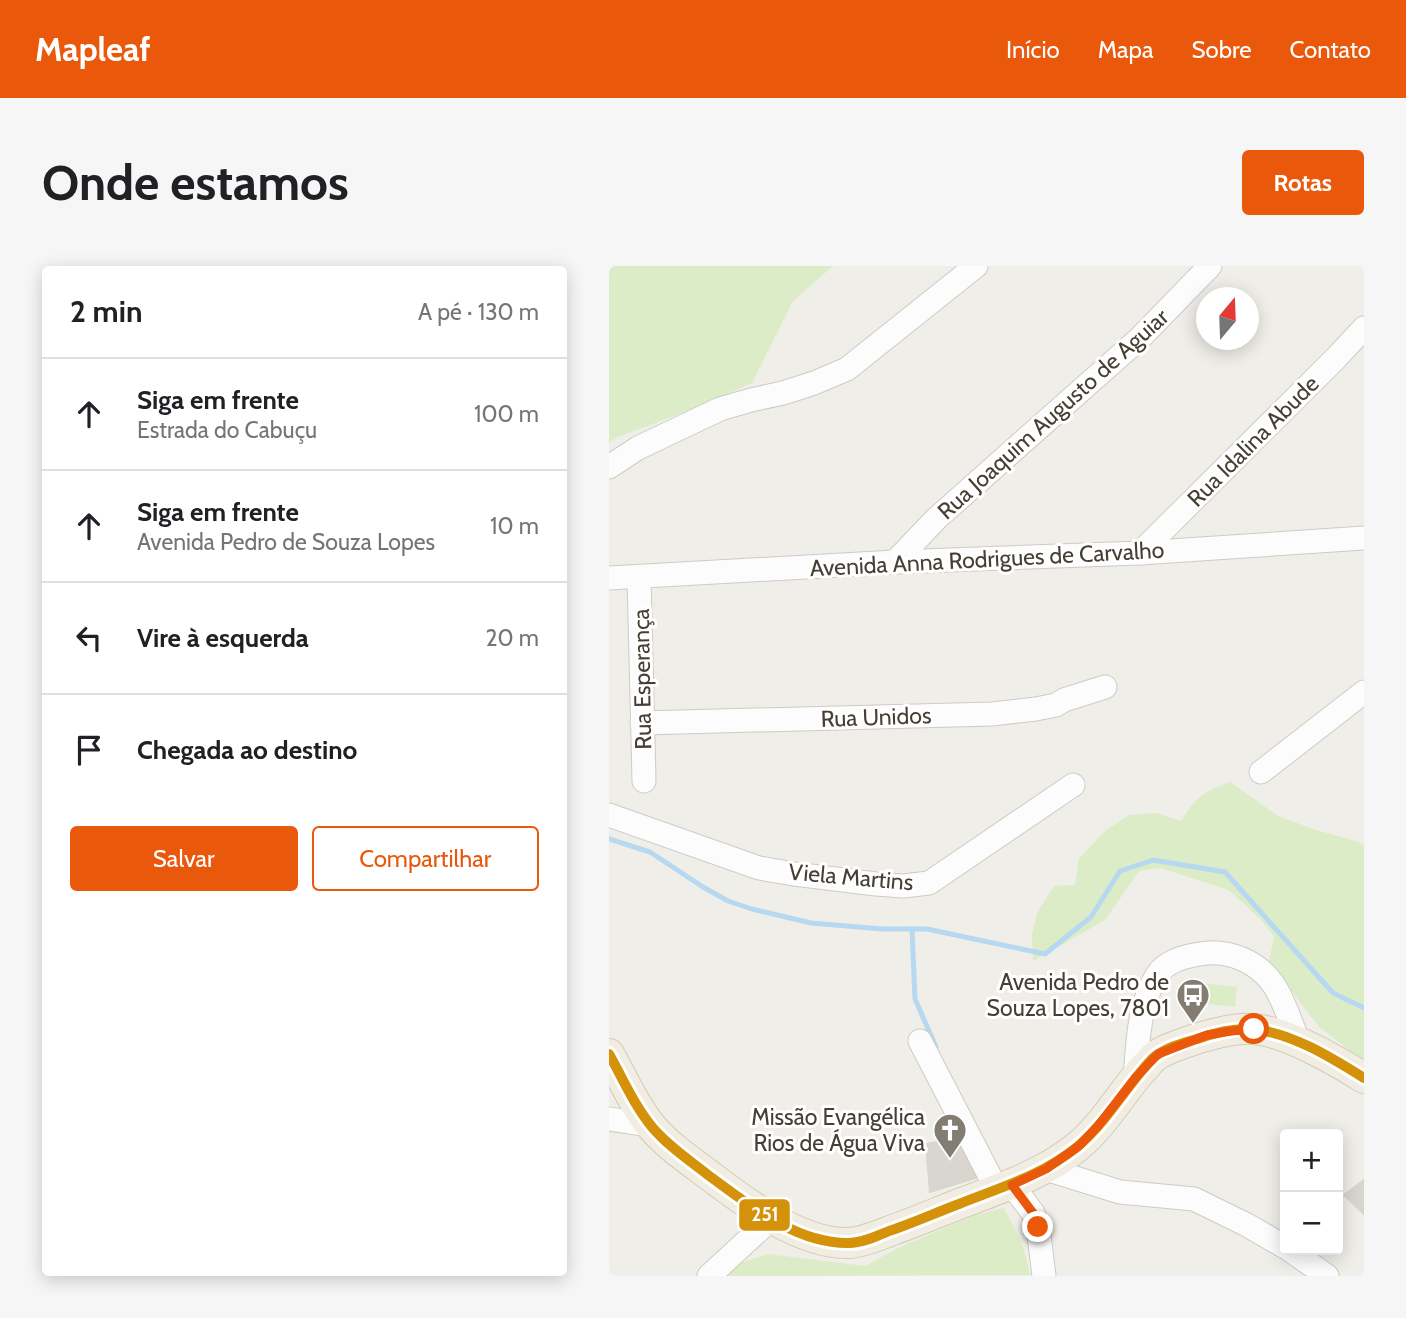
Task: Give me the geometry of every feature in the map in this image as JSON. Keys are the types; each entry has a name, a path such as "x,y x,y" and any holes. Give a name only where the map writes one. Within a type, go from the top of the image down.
{"main road":[{"path":"609,1054 650,1125 687,1158 771,1219 809,1235 849,1243 869,1239 1046,1169 1079,1146 1158,1054 1207,1035 1254,1029 1299,1044 1364,1078"}],"street":[{"path":"609,467 638,448 720,409 783,393 847,369 976,266"},
{"name":"Rua Joaquim Augusto de Aguiar","path":"895,562 937,518 1140,338 1210,266"},
{"name":"Rua Idalina Abude","path":"1140,554 1364,328"},
{"name":"Avenida Anna Rodrigues de Carvalho","path":"609,578 895,562 1140,554 1364,538"},
{"name":"Rua Esperança","path":"639,577 644,781"},
{"name":"Rua Unidos","path":"642,723 992,714 1056,705 1105,687"},
{"path":"1261,772 1364,692"},
{"name":"Viela Martins","path":"609,815 759,867 794,874 903,886 929,883 1073,785"},
{"path":"1135,1079 1141,1012 1158,973 1175,959 1201,953 1228,953 1246,960 1265,974 1278,992 1299,1044"},
{"path":"920,1041 1005,1187 1033,1213 1038,1227 1044,1276"},
{"path":"609,1119 650,1125"},
{"path":"1046,1169 1120,1192 1194,1199 1280,1244"},
{"path":"709,1276 771,1219"},
{"path":"1297,1255 1327,1276"}],"green space":[{"path":"609,266 833,266 793,301 752,383 609,442"},
{"path":"1230,782 1278,816 1364,845 1364,1061 1319,1027 1269,962 1274,936 1260,919 1229,890 1160,868 1139,871 1105,920 1033,961 1032,934 1038,911 1054,886 1075,885 1079,859 1106,830 1129,815 1156,813 1181,821 1201,796"},
{"path":"1195,982 1237,987 1235,1007 1193,1002"},
{"path":"1004,1208 1023,1248 1030,1275 726,1276 737,1264 768,1254 865,1266 898,1248 975,1215"}],"building":[{"name":"Missão Evangélica Rios de Água Viva","path":"960,1138 982,1176 930,1192 926,1144"},
{"path":"1364,1180 1364,1214 1344,1195"}],"waterway":[{"path":"609,839 650,852 728,901 752,909 811,923 882,929 927,929 1045,954 1091,917 1120,871 1153,860 1225,872 1333,993 1364,1008"},
{"path":"912,929 915,999 936,1047"}],"transit line":[{"name":"251","path":"609,1054 646,1119 686,1158 739,1198 792,1230 829,1242 849,1243 865,1241 1020,1180 1064,1157 1088,1137 1153,1058 1185,1042 1230,1030 1265,1031 1310,1047 1364,1078"}],"place":[{"name":"Avenida Pedro de Souza Lopes, 7801","path":"1193,1025"},
{"name":"Missão Evangélica Rios de Água Viva","path":"950,1160"}],"route":[{"path":"1038,1227 1033,1213 1012,1185 1046,1169 1079,1146 1158,1054 1207,1035 1254,1029"}]}
